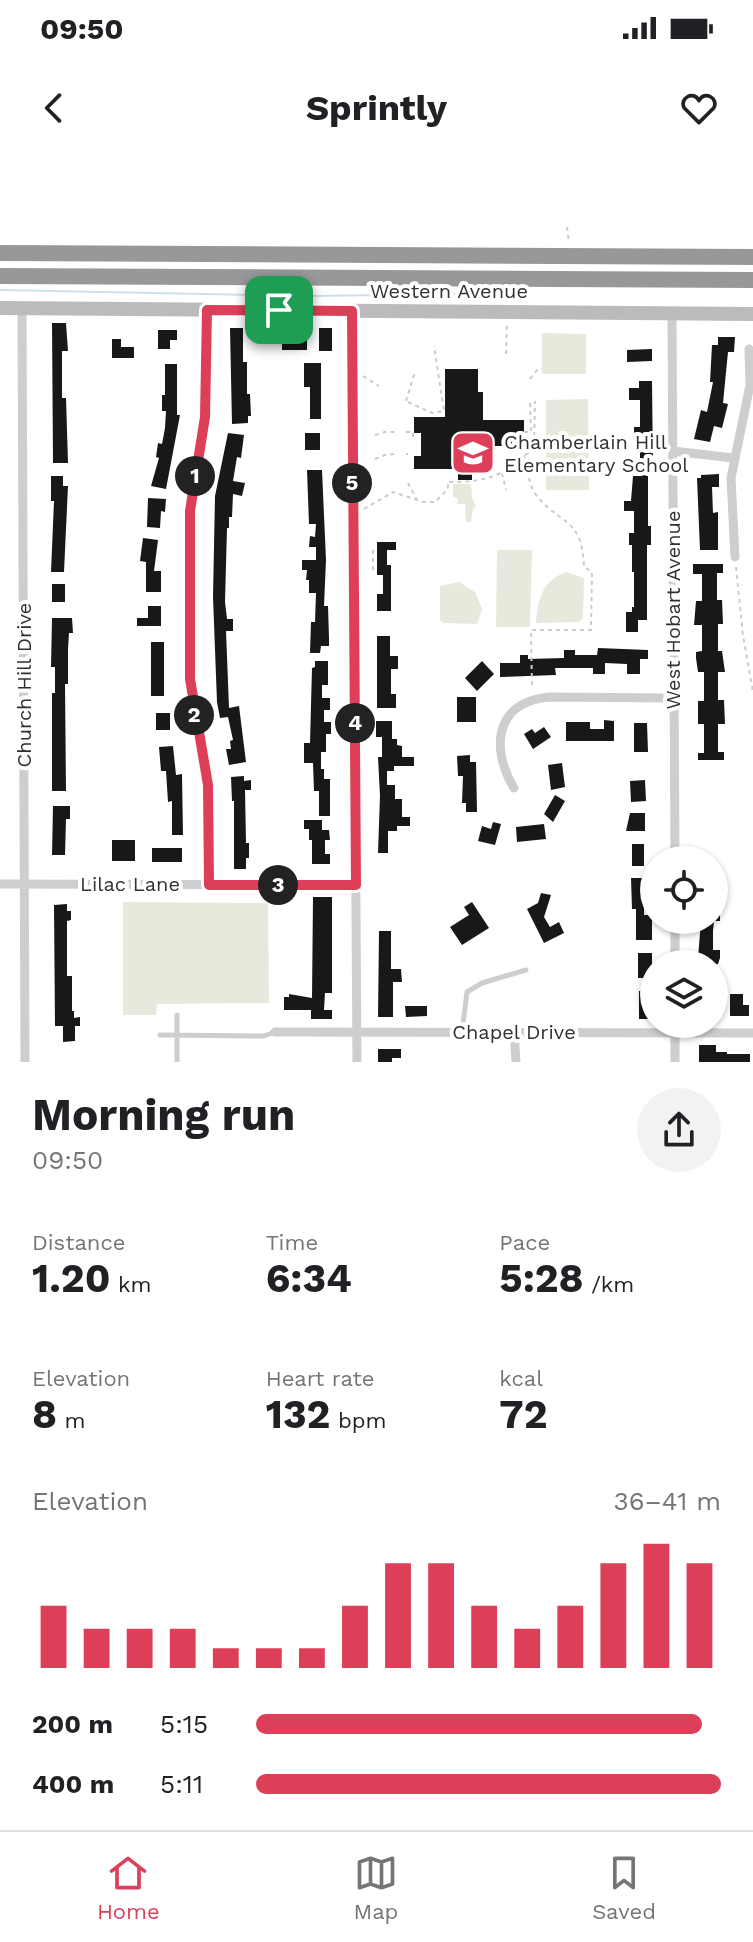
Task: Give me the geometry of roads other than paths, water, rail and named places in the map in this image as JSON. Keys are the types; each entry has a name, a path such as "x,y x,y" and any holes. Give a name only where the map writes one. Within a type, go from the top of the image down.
{"highway":[{"path":"0,253 753,257"},
{"path":"0,276 753,280"}],"street":[{"name":"Western Avenue","path":"0,308 753,314"},
{"name":"Church Hill Drive","path":"22,309 25,1062"},
{"path":"207,310 205,417 190,511 190,631 191,697 208,785 209,885"},
{"path":"352,311 357,1062"},
{"name":"West Hobart Avenue","path":"672,313 675,846"},
{"path":"735,557 730,490 733,458 750,385 749,349"},
{"path":"673,451 733,458"},
{"path":"514,788 502,762 501,734 508,717 520,704 549,697 673,698"},
{"name":"Lilac Lane","path":"0,884 356,885"},
{"name":"Chapel Drive","path":"275,1032 640,1029"},
{"name":"Chapel Drive","path":"728,1031 753,1033"},
{"path":"514,1032 516,1062"},
{"path":"675,1038 675,1062"}],"lane":[{"path":"569,256 569,279"},
{"path":"462,1032 467,992 482,983 526,970"},
{"path":"177,1015 177,1062"},
{"path":"160,1035 264,1036 275,1032"}],"waterway":[{"path":"0,290 311,296 523,293"}],"place":[{"name":"Chamberlain Hill Elementary School","path":"473,453"}]}
